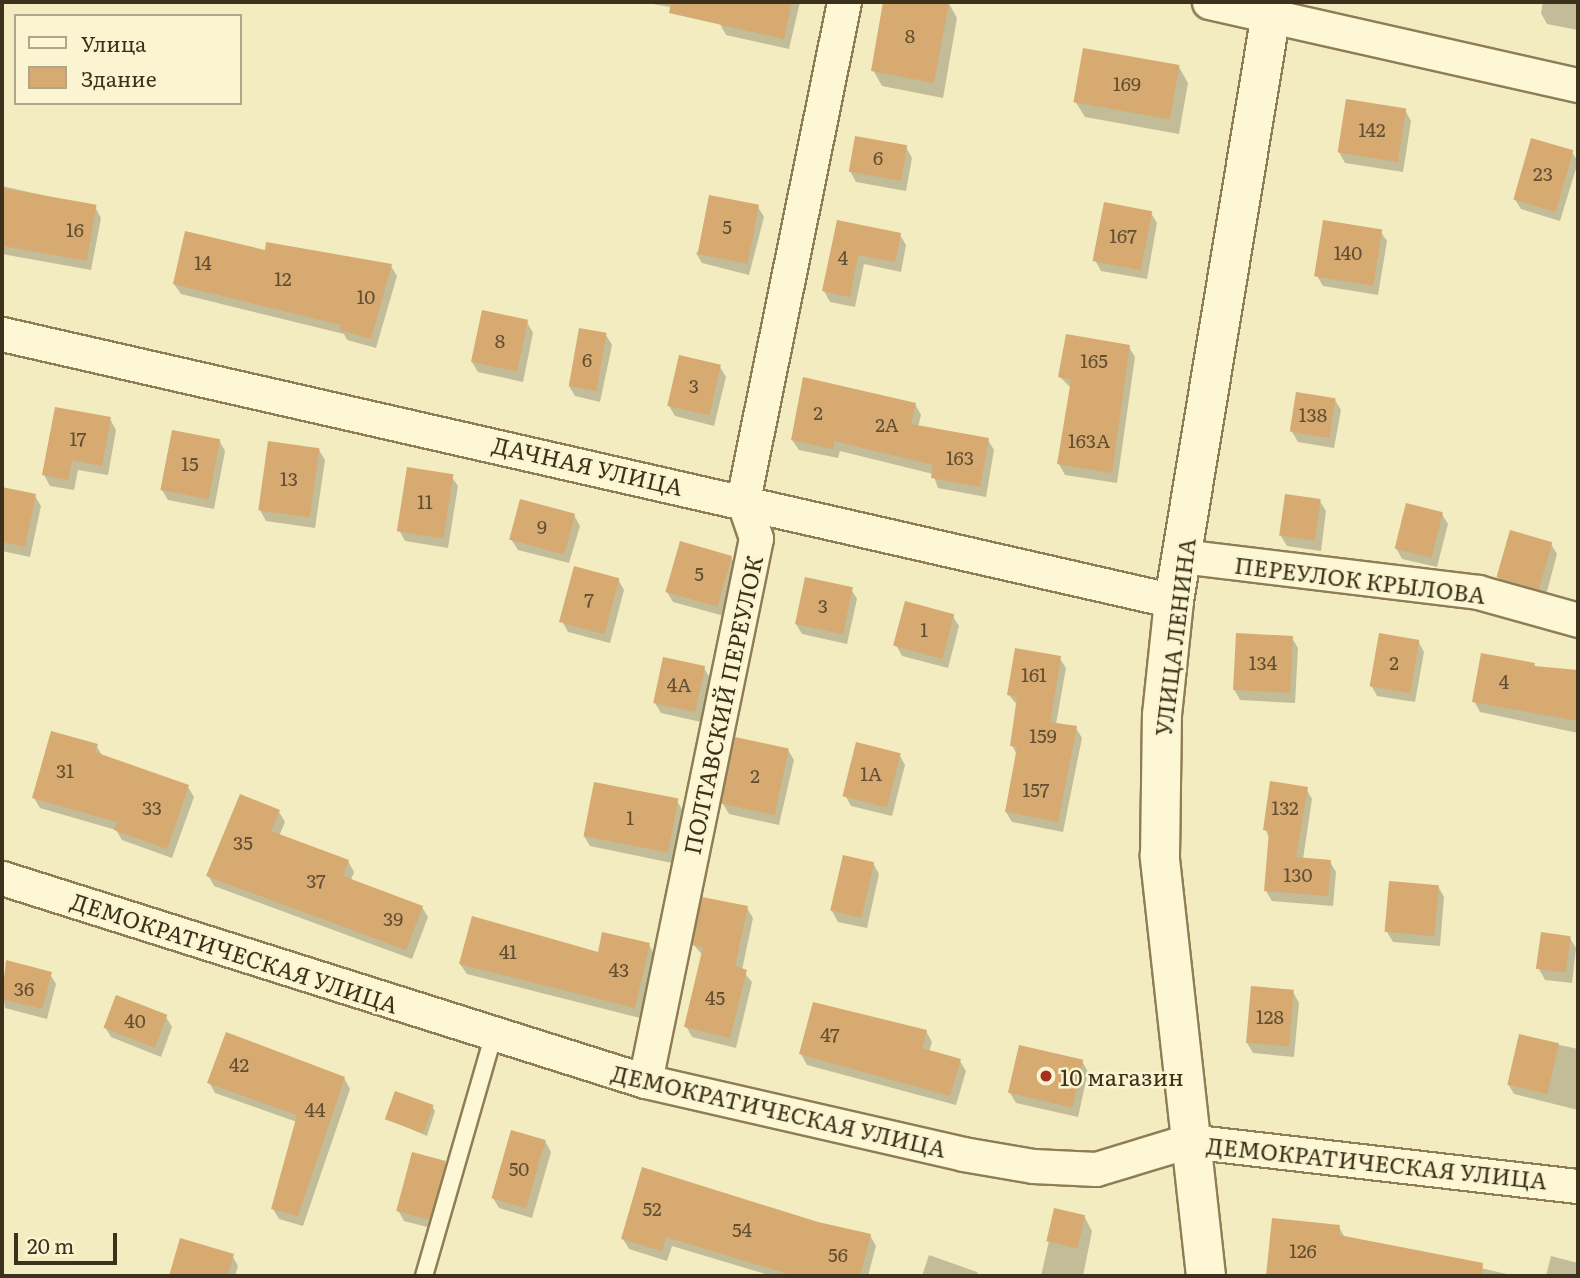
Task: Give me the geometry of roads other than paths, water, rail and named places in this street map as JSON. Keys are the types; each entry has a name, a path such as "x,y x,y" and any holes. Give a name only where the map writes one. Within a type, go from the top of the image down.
{"street":[{"path":"743,500 844,2"},
{"path":"1209,2 1272,9 1578,85"},
{"name":"УЛИЦА ЛЕНИНА","path":"1206,1276 1188,1141 1160,856 1162,715 1174,601 1272,9"},
{"name":"ДАЧНАЯ УЛИЦА","path":"2,334 743,500 1174,601"},
{"name":"ПОЛТАВСКИЙ ПЕРЕУЛОК","path":"645,1081 756,538 743,500"},
{"name":"ПЕРЕУЛОК КРЫЛОВА","path":"1182,556 1478,592 1578,620"},
{"name":"ДЕМОКРАТИЧЕСКАЯ УЛИЦА","path":"2,878 645,1081 1033,1166 1096,1169 1188,1141 1578,1186"}],"lane":[{"path":"424,1276 494,1034"}],"place":[{"name":"10 магазин","path":"1046,1076"}]}
